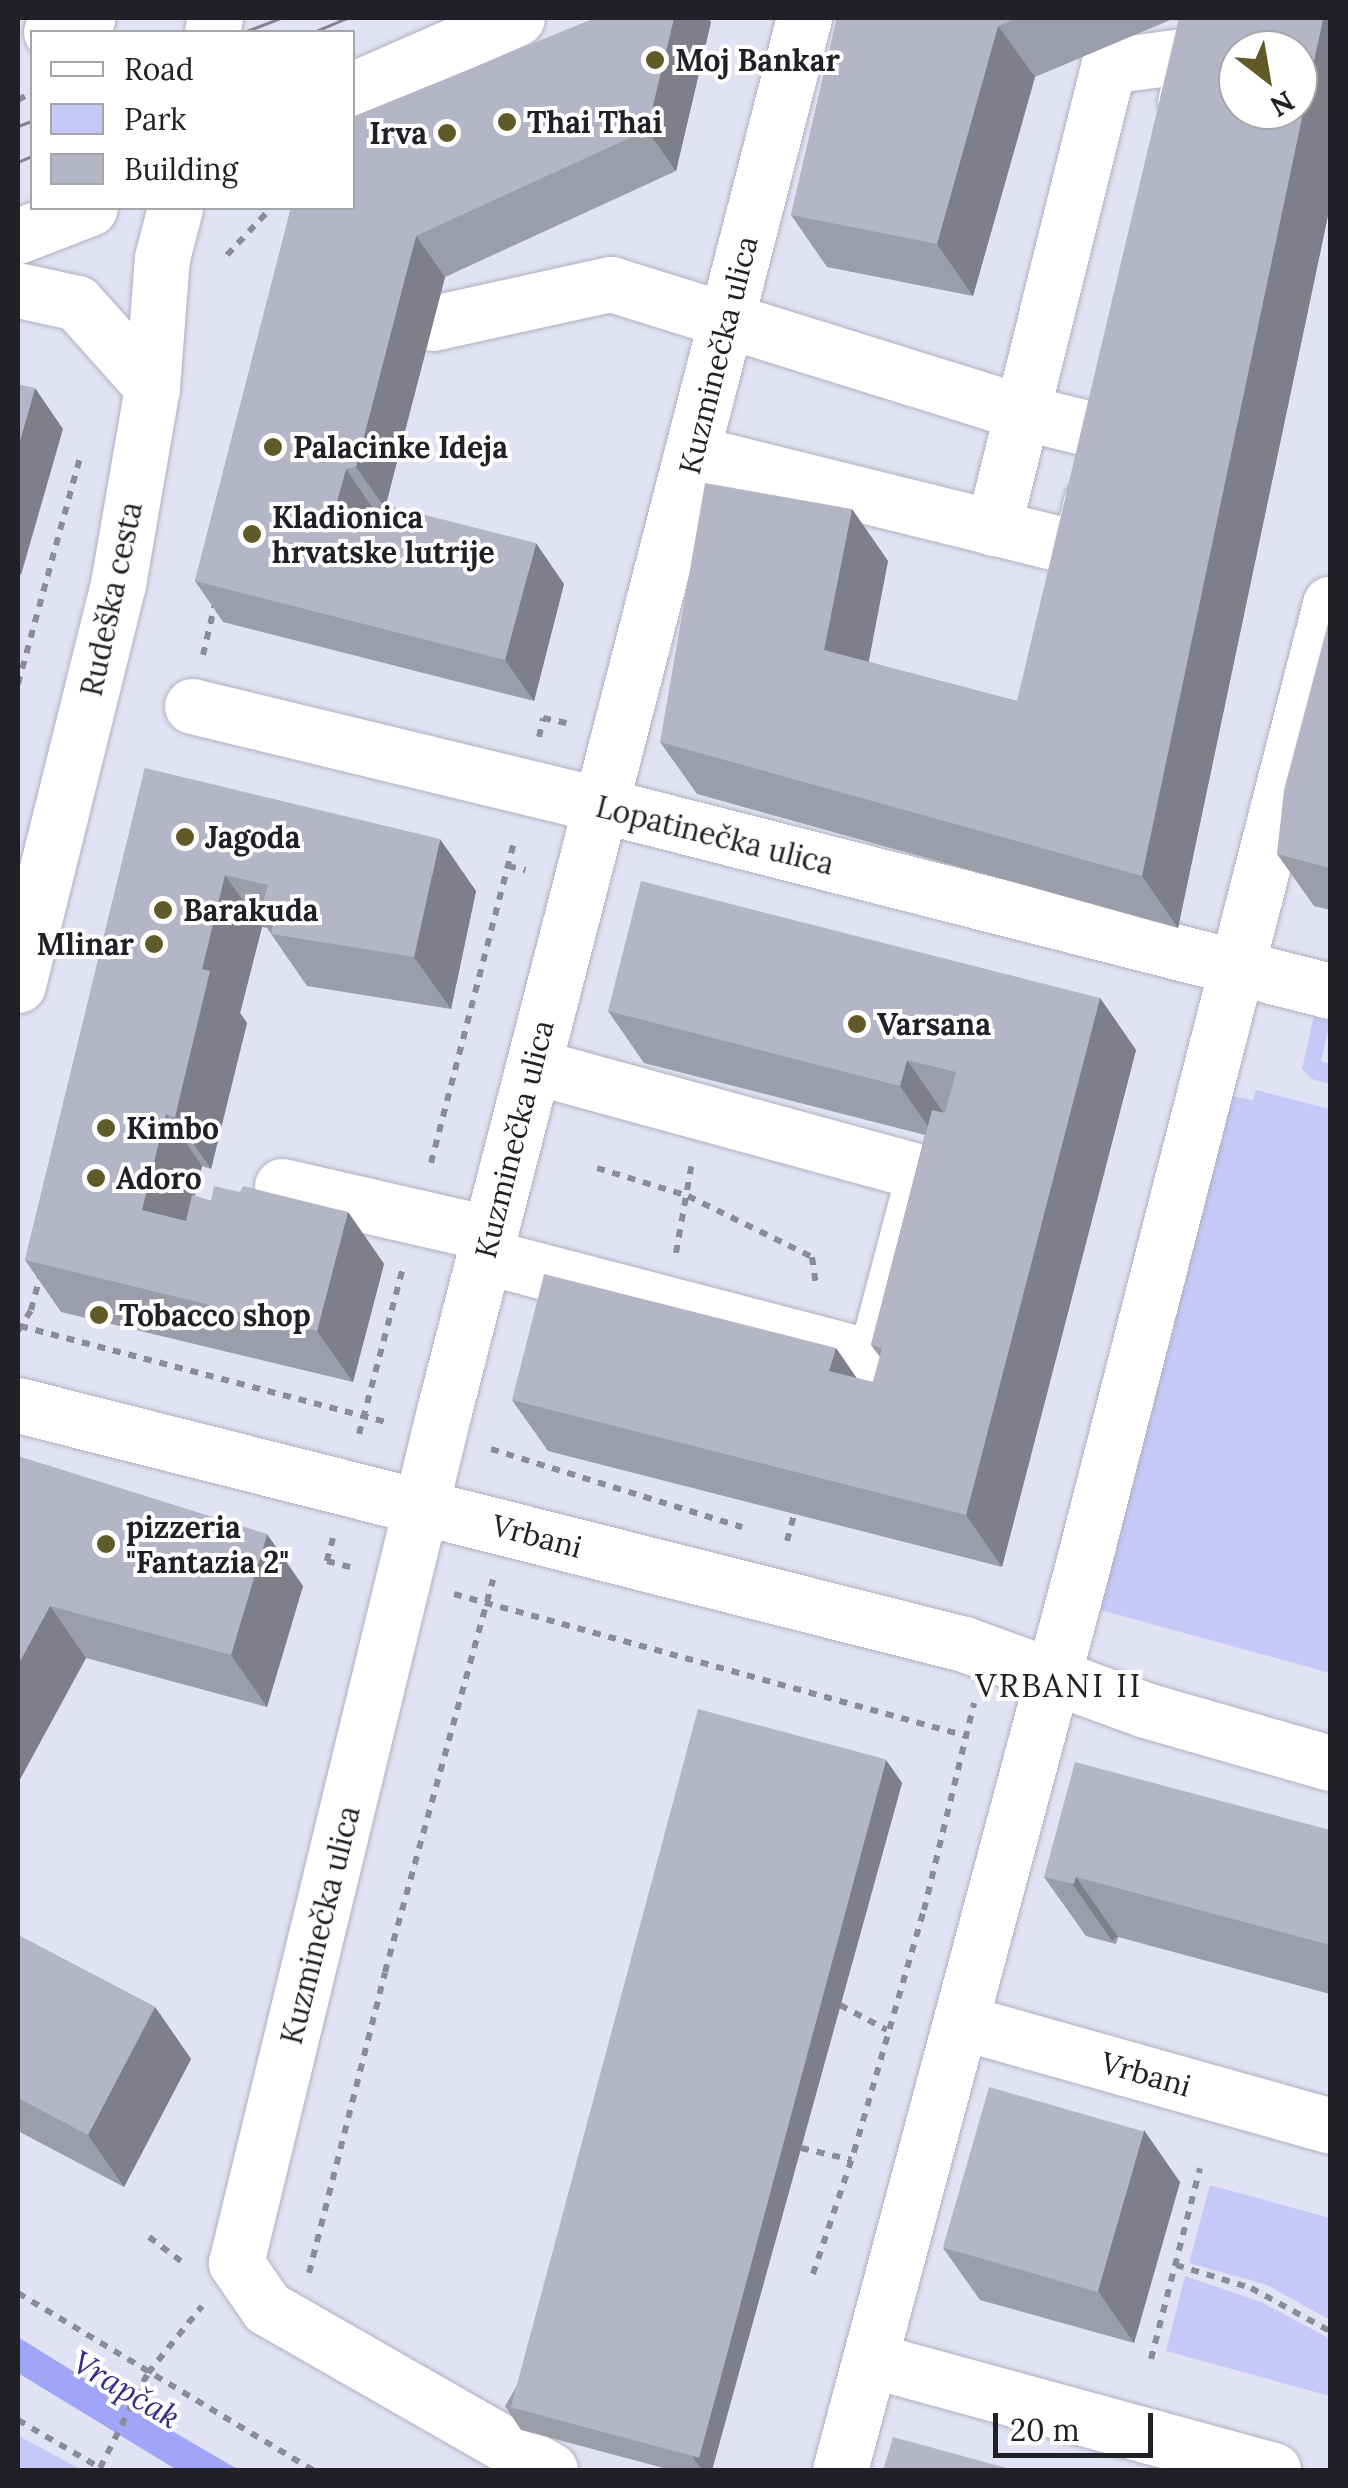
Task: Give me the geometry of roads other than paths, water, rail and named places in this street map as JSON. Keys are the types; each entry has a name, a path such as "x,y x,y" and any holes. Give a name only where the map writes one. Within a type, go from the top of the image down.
{"street":[{"path":"56,30 86,18"},
{"path":"355,89 517,18"},
{"name":"Kuzminečka ulica","path":"550,2470 267,2308 236,2263 439,1436 804,18"},
{"path":"20,81 30,47"},
{"path":"993,528 1108,66 1197,54 1174,149"},
{"path":"18,236 85,210"},
{"name":"Rudeška cesta","path":"18,985 118,584 152,387 162,258 174,210"},
{"path":"433,323 610,284 1022,412 1107,433"},
{"path":"18,290 77,304 152,387"},
{"path":"693,453 1080,549 1121,376"},
{"path":"840,2470 1053,1678 1330,604"},
{"name":"Lopatinečka ulica","path":"192,706 601,805 1330,991"},
{"path":"282,1186 488,1245 666,1304 874,1358 924,1173 533,1066"},
{"name":"Vrbani","path":"18,1405 987,1652 1145,1710 1330,1763"},
{"name":"Vrbani","path":"960,2022 1330,2126"},
{"path":"872,2360 1273,2470"}],"water":[{"path":"18,2337 239,2470 177,2470 18,2373"}],"tram line":[{"path":"249,30 280,18"},
{"path":"319,30 347,18"},
{"path":"18,126 30,122"},
{"path":"18,162 30,157"}],"place":[{"name":"Moj Bankar","path":"655,60"},
{"name":"Thai Thai","path":"507,122"},
{"name":"Irva","path":"447,133"},
{"name":"Palacinke Ideja","path":"273,447"},
{"name":"Kladionica hrvatske lutrije","path":"252,534"},
{"name":"Jagoda","path":"185,837"},
{"name":"Barakuda","path":"163,910"},
{"name":"Mlinar","path":"154,944"},
{"name":"Varsana","path":"857,1024"},
{"name":"Kimbo","path":"106,1128"},
{"name":"Adoro","path":"96,1178"},
{"name":"Tobacco shop","path":"99,1315"},
{"name":"pizzeria \"Fantazia 2\"","path":"106,1544"}],"district":[{"name":"VRBANI II","path":"1059,1686"}],"water label":[{"name":"Vrapčak","path":"126,2390"}]}
